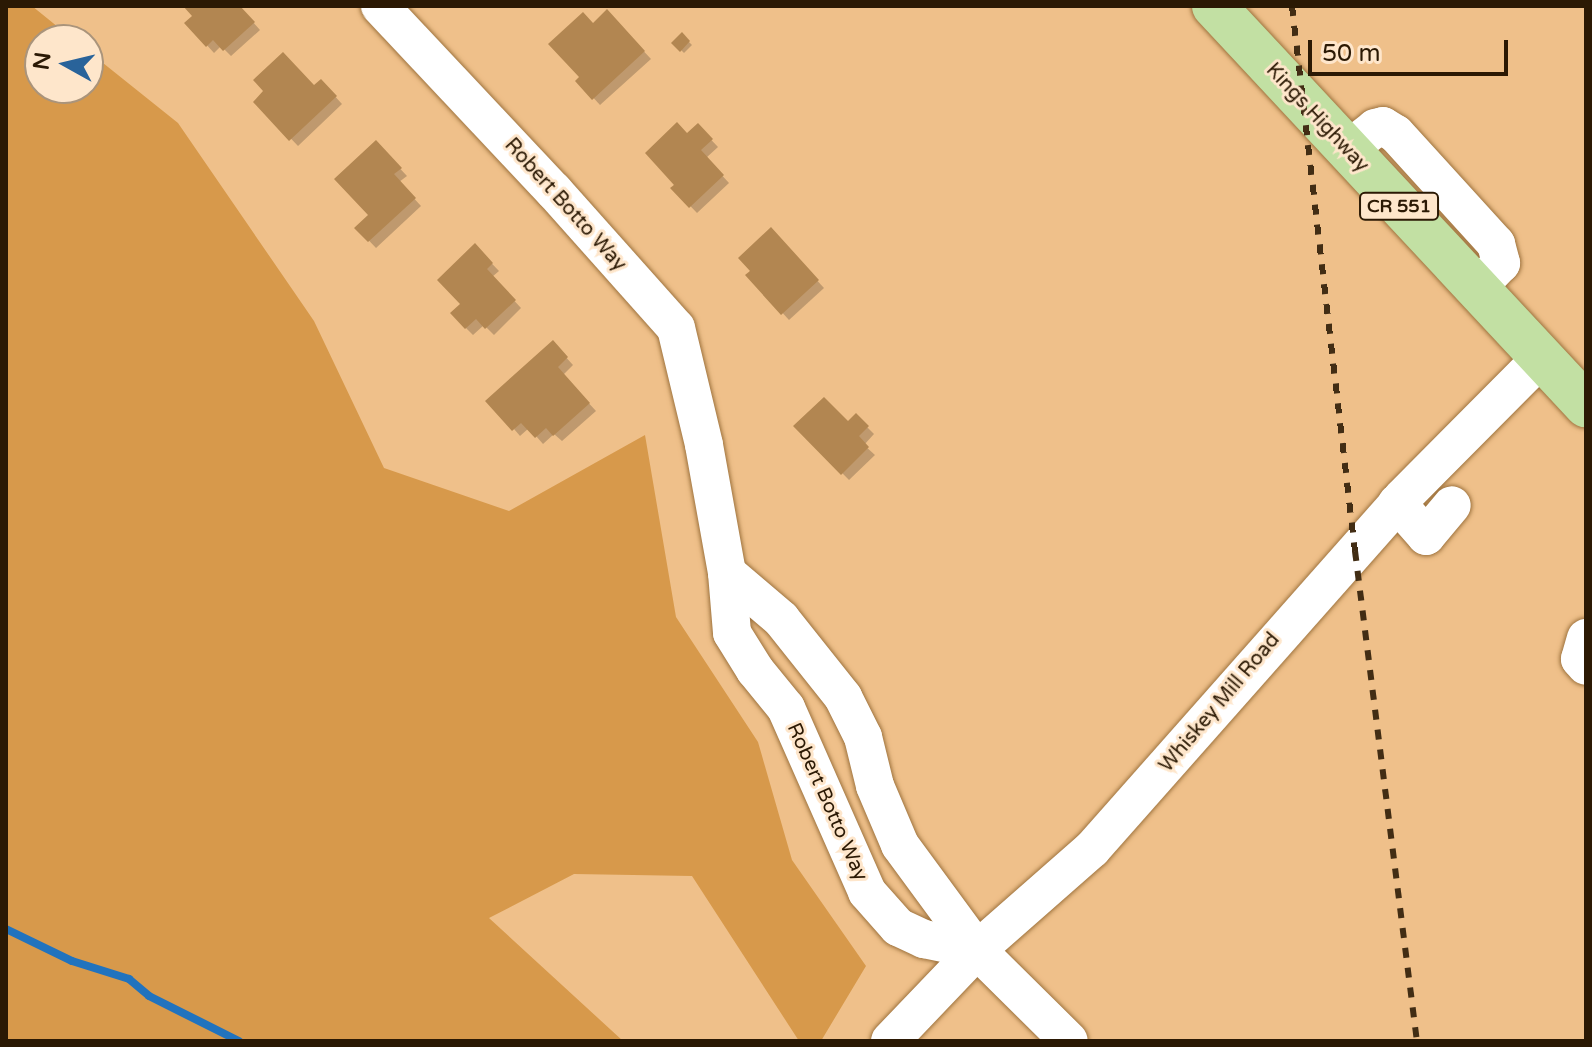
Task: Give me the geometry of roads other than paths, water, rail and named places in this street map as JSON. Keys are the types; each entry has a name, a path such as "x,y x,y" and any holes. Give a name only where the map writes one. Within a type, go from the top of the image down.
{"main road":[{"name":"Kings Highway","path":"1214,6 1586,405"}],"street":[{"name":"Robert Botto Way","path":"380,6 554,191 676,328 704,445 727,573 732,633 755,670 786,708 867,892 898,927 924,939 977,950"},
{"path":"1346,151 1367,133 1383,126 1396,134 1496,244 1501,254 1499,269 1477,288"},
{"path":"1414,222 1448,192"},
{"name":"Whiskey Mill Road","path":"890,1041 977,950 1092,849 1397,503 1542,357"},
{"path":"1397,503 1426,536 1452,505"},
{"path":"727,573 781,619 843,697 863,737 875,786 900,845 977,950 1069,1041"},
{"path":"1586,638 1580,659 1586,666"}],"waterway":[{"path":"6,929 72,961 129,979 149,996 239,1041"}],"railway":[{"path":"1292,6 1355,551 1417,1041"}]}
